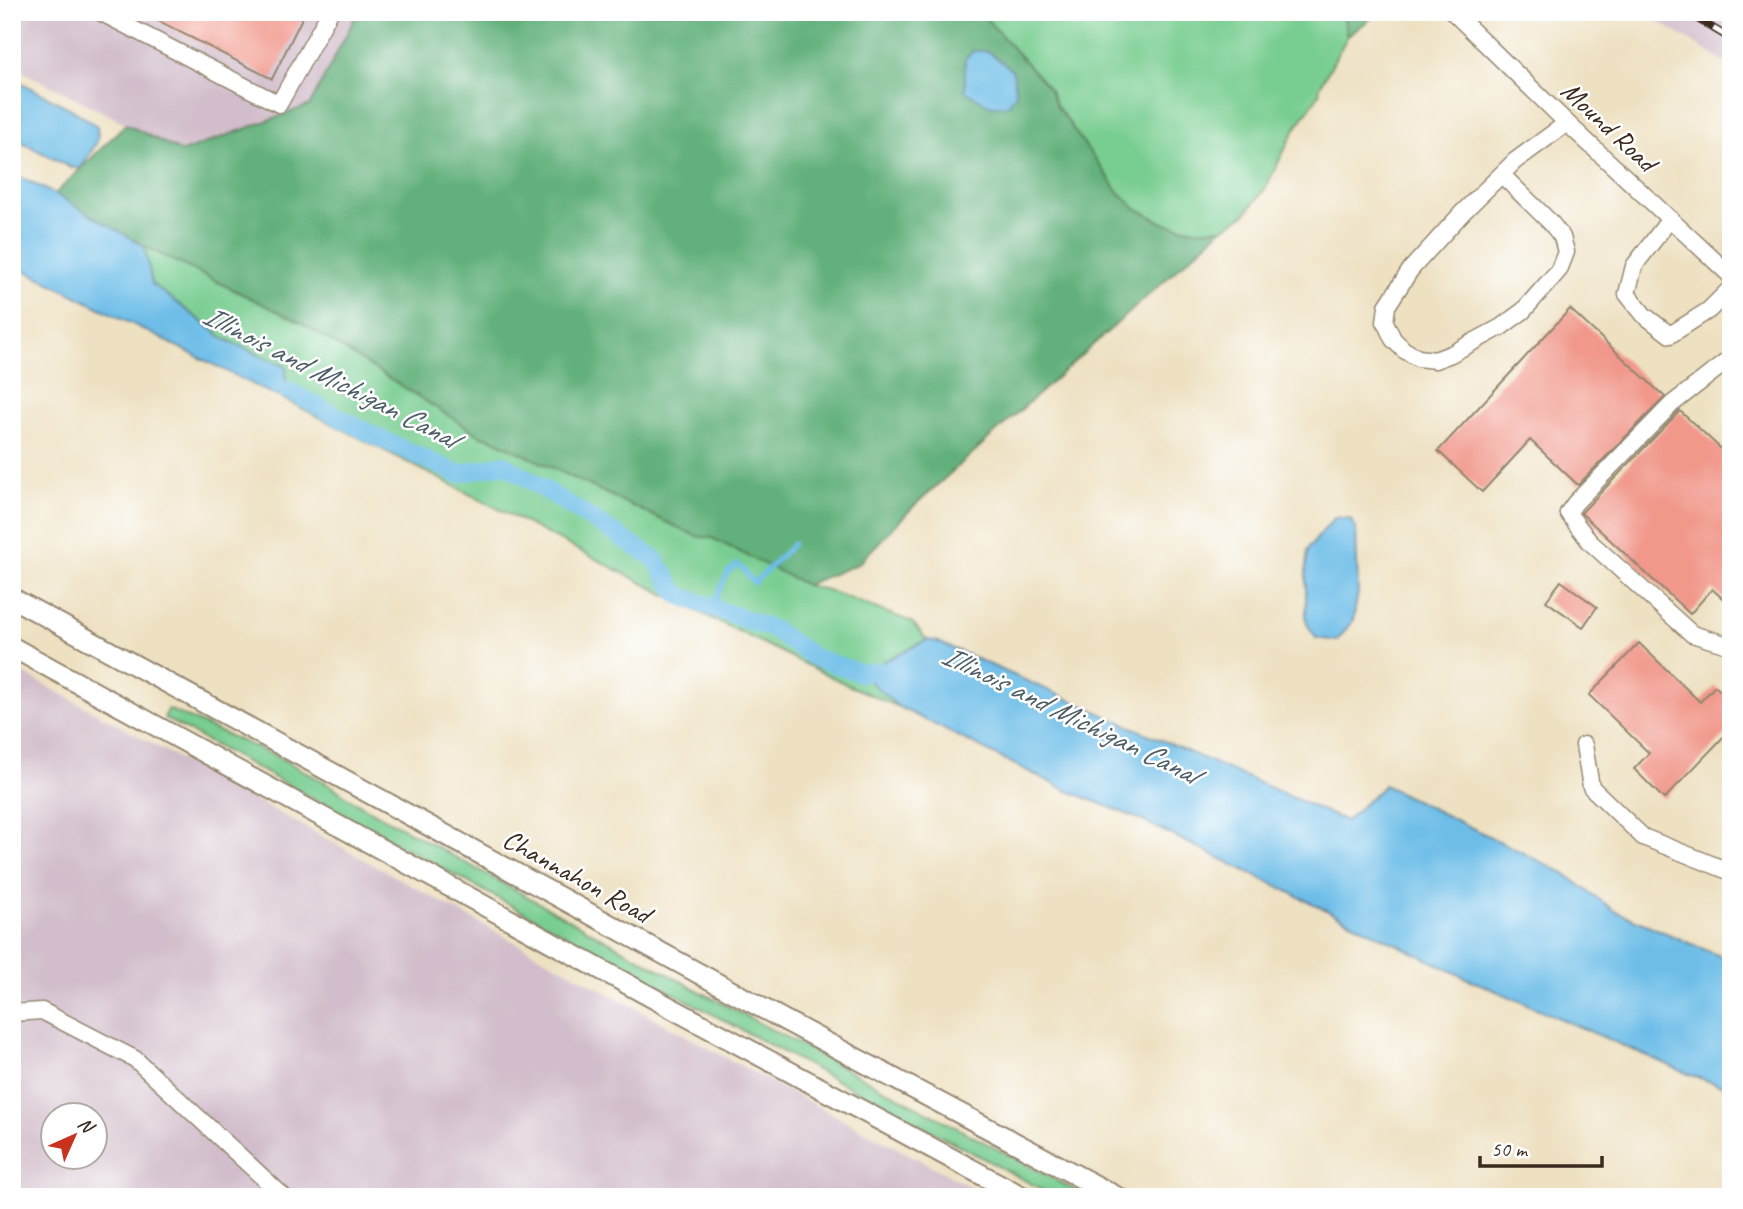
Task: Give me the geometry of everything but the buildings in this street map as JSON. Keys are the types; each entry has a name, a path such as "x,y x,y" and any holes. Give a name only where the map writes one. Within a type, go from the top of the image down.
{"main road":[{"name":"Channahon Road","path":"12,598 773,1015 1117,1197"},
{"path":"12,647 1023,1197"}],"street":[{"path":"100,12 279,104 330,12"},
{"name":"Mound Road","path":"1453,12 1731,276"},
{"path":"1502,175 1562,237 1566,252 1559,270 1523,311 1501,327 1451,354 1434,360 1419,358 1404,350 1393,339 1385,322 1387,306 1411,269 1463,212 1515,161 1567,123"},
{"path":"1670,219 1634,266 1627,294 1644,316 1670,335 1709,310 1731,288"},
{"path":"1731,358 1672,404 1567,513 1590,542 1692,634 1731,646"},
{"path":"1584,745 1591,787 1643,836 1731,872"},
{"path":"12,1013 42,1011 135,1059 284,1197"}],"shaded area":[{"path":"12,12 358,12 310,105 182,152 12,66"},
{"path":"1643,12 1731,12 1731,66 1646,14"},
{"path":"12,667 743,1067 990,1197 12,1197"}],"green space":[{"path":"358,12 980,12 1049,88 1056,105 1118,191 1134,207 1163,223 1193,230 1223,228 915,505 858,564 806,585 712,538 696,536 481,436 302,323 144,246 55,194 126,124 182,152 310,105"},
{"path":"980,12 1343,12 1347,37 1320,86 1319,95 1295,129 1265,189 1244,215 1223,228 1194,230 1163,223 1134,207 1118,191 1056,105 1049,88"},
{"path":"1343,12 1379,12 1347,37"},
{"path":"144,246 302,323 481,436 696,536 712,538 806,585 827,590 912,622 927,640 861,673 899,707 701,613 282,398 306,400 286,381 286,367 226,340 152,284"},
{"path":"168,709 280,758 330,785 353,801 708,996 1088,1197 1049,1197 1041,1189 164,718"}],"water":[{"path":"973,51 988,51 1013,71 1016,94 1008,105 991,106 965,91 965,59"},
{"path":"12,78 73,110 97,126 98,140 81,168 71,168 12,137"},
{"path":"12,173 55,194 144,246 152,284 226,340 286,367 286,381 307,401 276,396 12,264"},
{"path":"1335,517 1350,519 1356,528 1358,592 1353,620 1337,641 1316,638 1307,624 1306,617 1308,549"},
{"path":"927,640 936,641 1346,821 1384,785 1562,872 1615,911 1731,961 1731,1089 1691,1075 1464,977 1137,818 1066,790 899,707 860,673"}],"waterway":[{"name":"Illinois and Michigan Canal","path":"287,390 375,436 458,474 504,464 655,559 678,595 772,629 814,657 860,673 884,671"},
{"path":"698,602 716,598 728,572 738,564 754,583 793,544"}],"railway":[{"path":"1686,12 1731,39"}]}
